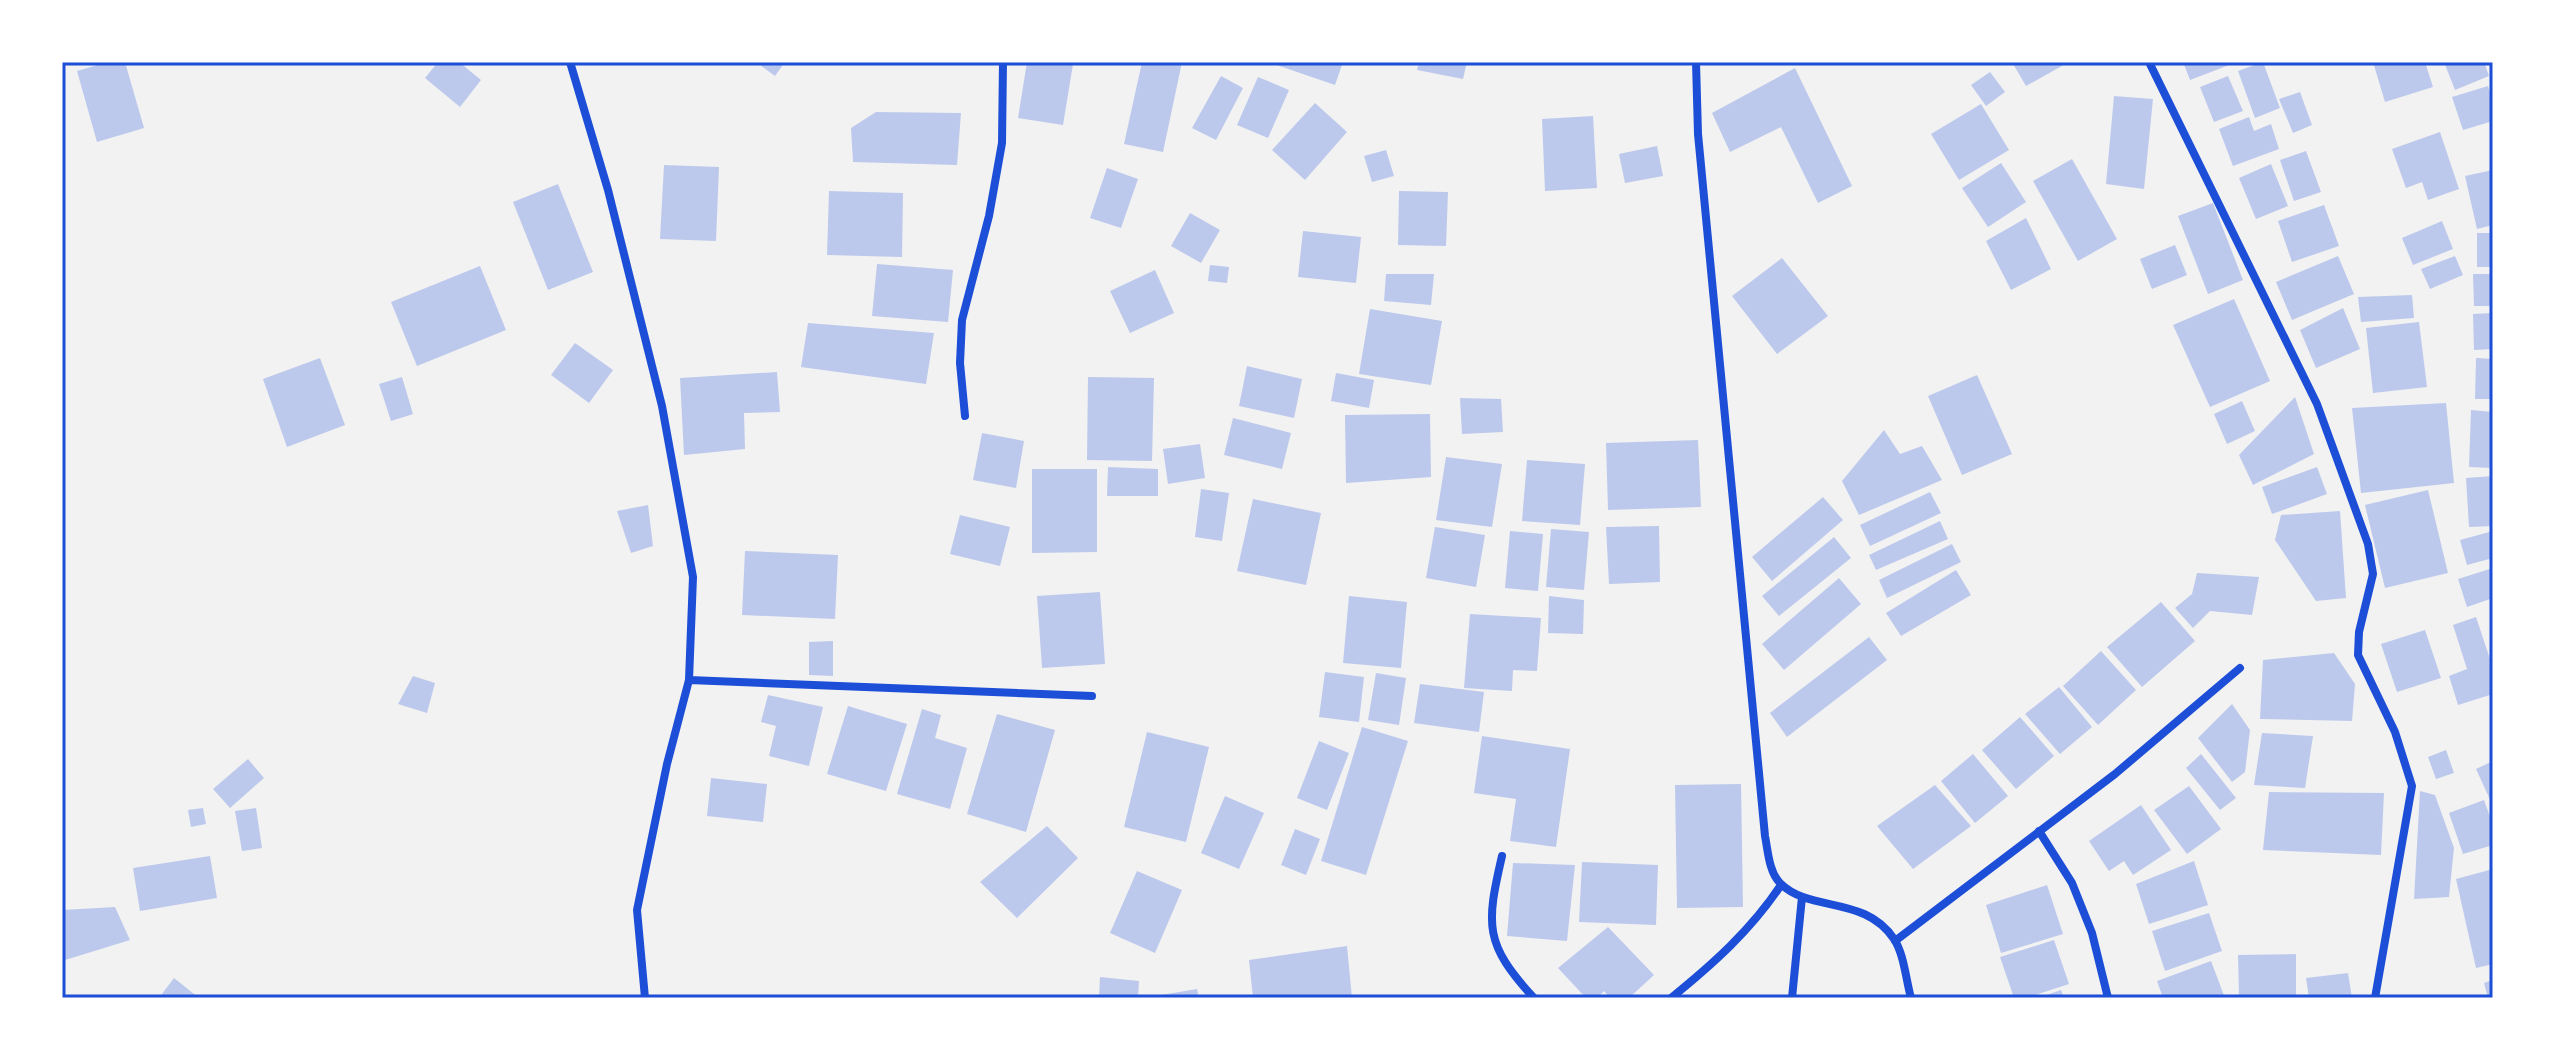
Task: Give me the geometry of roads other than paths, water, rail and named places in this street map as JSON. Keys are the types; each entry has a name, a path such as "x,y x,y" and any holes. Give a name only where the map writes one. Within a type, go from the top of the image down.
{"street":[{"path":"570,62 608,190 662,406 693,577 689,680 663,778 637,910 645,998"},
{"path":"965,416 960,363 962,320 989,216 1002,143 1003,62"},
{"path":"1696,62 1698,134 1765,836 1774,873 1781,885 1802,897 1863,912 1880,923 1895,941 1911,998"},
{"path":"2149,62 2317,404 2368,544 2373,574 2359,632 2358,655 2395,732 2412,786 2375,998"},
{"path":"1895,941 2115,774 2240,668"},
{"path":"689,680 1092,696"},
{"path":"2039,831 2072,883 2092,933 2108,998"},
{"path":"1502,856 1492,898 1493,940 1514,976 1534,998"},
{"path":"1671,998 1738,941 1781,885"},
{"path":"1792,998 1802,897"}]}
